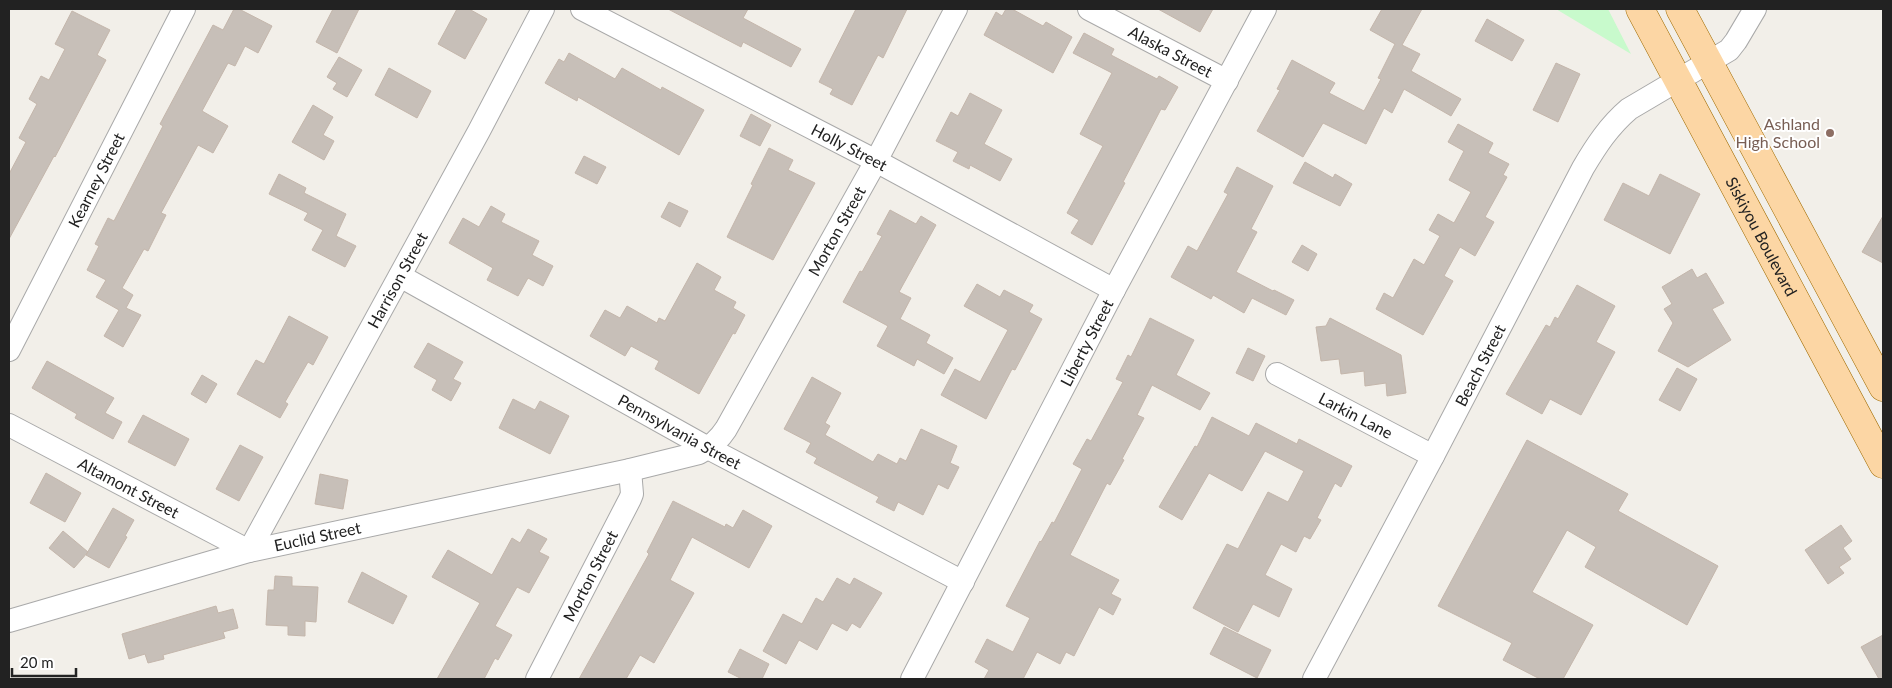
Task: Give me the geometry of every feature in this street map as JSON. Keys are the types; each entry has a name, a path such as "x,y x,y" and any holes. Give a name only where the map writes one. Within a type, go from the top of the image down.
{"main road":[{"name":"Siskiyou Boulevard","path":"1640,9 1883,464"},
{"path":"1680,9 1883,387"}],"street":[{"name":"Kearney Street","path":"9,350 184,9"},
{"name":"Harrison Street","path":"249,551 479,131 543,9"},
{"name":"Holly Street","path":"582,9 876,161 1114,290"},
{"name":"Morton Street","path":"708,448 721,437 726,429 876,161 956,9"},
{"name":"Alaska Street","path":"1089,9 1227,81"},
{"name":"Liberty Street","path":"912,679 1114,290 1265,9"},
{"name":"Beach Street","path":"1314,679 1583,168 1597,145 1618,119 1629,109 1710,63 1729,50 1755,9"},
{"name":"Pennsylvania Street","path":"400,276 708,448 963,582"},
{"name":"Larkin Lane","path":"1278,374 1433,456"},
{"name":"Altamont Street","path":"9,425 249,551"},
{"name":"Euclid Street","path":"9,621 249,551 630,470 699,453 708,448"},
{"name":"Morton Street","path":"537,679 630,499 632,494 630,470"}],"green space":[{"path":"1556,9 1608,9 1631,54"}],"building":[{"path":"234,9 239,9 272,26 258,53 245,46 235,66 228,63 202,111 228,126 213,153 198,145 161,213 166,215 148,251 144,249 122,288 133,295 126,308 141,315 123,347 104,336 119,310 96,297 106,280 87,270 99,246 95,244 108,218 114,221 163,126 160,124 213,25 223,30"},
{"path":"333,9 359,9 337,53 316,42"},
{"path":"457,9 469,9 487,19 465,59 438,44"},
{"path":"668,9 748,9 743,18 801,49 791,67 743,42 741,47"},
{"path":"856,9 907,9 883,58 878,55 852,105 830,94 833,89 819,82"},
{"path":"1006,9 1012,9 1043,26 1046,22 1072,37 1053,73 984,35 996,12 1002,16"},
{"path":"1158,9 1213,9 1200,32"},
{"path":"1382,9 1422,9 1402,45 1420,54 1411,71 1461,99 1451,116 1404,89 1392,113 1384,108 1366,144 1323,123 1303,157 1257,131 1280,90 1277,89 1292,60 1335,83 1329,93 1364,111 1381,79 1378,78 1395,44 1370,30"},
{"path":"72,11 110,30 97,55 106,60 9,239 9,174 26,142 19,138 37,104 29,99 41,76 49,80 65,49 55,44"},
{"path":"1487,19 1524,40 1512,61 1475,41"},
{"path":"1084,33 1114,49 1111,55 1157,79 1159,76 1178,87 1165,110 1161,109 1092,245 1071,233 1079,220 1067,213 1103,146 1080,134 1112,73 1073,53"},
{"path":"569,53 615,79 622,68 661,90 662,87 704,110 679,155 578,97 577,101 545,83 559,59 564,62"},
{"path":"339,57 362,70 347,97 333,89 337,83 327,77"},
{"path":"1556,63 1580,74 1558,122 1533,110"},
{"path":"389,68 431,91 417,118 375,95"},
{"path":"970,93 1002,110 984,144 1012,159 1000,181 970,165 969,169 953,161 958,152 936,141 951,112 958,116"},
{"path":"313,105 333,117 323,135 334,141 324,160 292,142"},
{"path":"751,114 771,125 760,146 740,136"},
{"path":"1458,124 1493,143 1488,153 1509,164 1503,175 1507,177 1485,217 1494,222 1475,256 1460,247 1444,276 1453,281 1423,335 1376,309 1384,293 1393,298 1414,259 1424,265 1440,236 1429,230 1438,214 1454,223 1471,192 1449,180 1464,151 1448,142"},
{"path":"769,148 793,160 788,170 815,183 773,260 727,237"},
{"path":"584,156 606,167 597,184 575,173"},
{"path":"1305,162 1333,178 1335,174 1352,184 1340,206 1293,183"},
{"path":"1237,167 1273,186 1251,229 1257,232 1236,272 1294,300 1286,315 1252,298 1244,313 1213,295 1211,299 1171,277 1188,246 1197,251 1228,194 1224,192"},
{"path":"279,174 306,188 304,193 346,214 336,236 356,246 345,267 312,250 323,230 304,220 308,213 269,194"},
{"path":"1660,174 1700,194 1670,254 1604,220 1623,183 1649,196"},
{"path":"669,202 688,211 680,227 661,217"},
{"path":"491,206 505,214 501,222 539,241 532,255 553,266 543,286 528,278 518,296 487,280 493,268 449,243 463,218 479,227"},
{"path":"890,210 916,224 921,216 936,225 899,292 911,298 900,319 930,335 926,343 953,358 944,374 917,359 914,366 877,346 888,326 843,302 882,236 877,234"},
{"path":"1883,216 1883,263 1862,252"},
{"path":"1302,245 1317,254 1308,271 1292,262"},
{"path":"697,263 721,277 714,290 736,302 733,308 745,315 699,394 655,369 659,361 631,346 625,356 590,336 605,310 620,318 627,306 657,323 659,318 665,321"},
{"path":"1692,269 1697,278 1706,273 1724,303 1712,309 1731,340 1688,367 1658,351 1673,323 1664,309 1672,304 1662,287"},
{"path":"977,284 1000,297 1004,290 1033,305 1029,312 1042,319 1015,370 1012,369 986,419 941,395 955,369 980,382 1008,330 964,306"},
{"path":"1577,285 1615,306 1596,342 1615,352 1581,415 1550,399 1542,414 1506,394 1546,325 1550,327 1555,317 1558,319"},
{"path":"289,316 328,337 313,365 308,362 285,402 288,404 280,418 237,394 256,360 264,364"},
{"path":"1150,318 1194,340 1176,375 1210,393 1200,410 1152,385 1137,415 1144,418 1122,459 1124,460 1110,485 1107,483 1070,555 1119,580 1111,594 1121,599 1113,615 1099,607 1074,656 1066,652 1060,664 1037,652 1023,679 984,679 989,670 975,662 987,639 1013,652 1030,618 1006,606 1040,541 1052,522 1054,523 1082,469 1073,464 1087,439 1091,441 1123,382 1116,379 1128,355 1131,357"},
{"path":"1330,318 1401,355 1406,393 1387,396 1386,383 1365,386 1364,371 1341,374 1339,359 1321,361 1316,327 1326,326"},
{"path":"428,343 463,362 453,379 461,383 451,401 432,390 437,380 414,367"},
{"path":"1248,348 1265,356 1253,381 1236,373"},
{"path":"47,361 114,398 105,413 122,422 113,439 75,418 77,414 32,388"},
{"path":"1677,368 1697,379 1680,411 1659,400"},
{"path":"202,375 217,384 206,403 191,394"},
{"path":"812,377 841,393 825,423 830,426 825,435 873,462 878,454 897,464 900,458 906,461 921,429 957,446 950,463 959,467 948,489 938,484 923,515 898,502 894,511 876,502 879,497 814,463 817,458 806,452 811,443 784,429"},
{"path":"513,399 535,410 540,401 569,416 550,454 499,428"},
{"path":"143,415 189,439 175,466 128,442"},
{"path":"1212,417 1249,436 1256,423 1297,444 1299,439 1352,466 1341,487 1335,483 1317,518 1321,520 1310,539 1304,536 1296,552 1281,544 1265,575 1292,589 1279,617 1253,604 1238,632 1193,608 1227,544 1238,549 1268,492 1288,502 1304,471 1265,451 1242,491 1209,473 1182,520 1159,507 1195,446 1197,447"},
{"path":"1527,440 1628,494 1618,511 1718,566 1687,625 1585,567 1596,547 1567,530 1532,592 1593,625 1563,679 1540,679 1503,660 1512,643 1438,606"},
{"path":"240,445 263,457 239,501 216,489"},
{"path":"46,473 81,493 65,522 30,503"},
{"path":"320,474 348,480 343,509 315,504"},
{"path":"673,501 725,527 726,524 733,528 743,510 772,526 749,568 692,537 670,580 694,593 654,663 640,655 626,679 579,679 649,554 647,552"},
{"path":"113,508 134,520 125,536 127,537 109,568 86,555"},
{"path":"1841,525 1852,541 1843,548 1851,559 1839,567 1844,573 1828,584 1805,550"},
{"path":"528,529 547,539 539,552 549,557 529,593 517,587 495,626 512,635 498,660 495,658 484,679 437,679 480,603 432,577 448,550 492,575 512,538 520,543"},
{"path":"63,531 88,552 74,568 49,548"},
{"path":"362,572 407,596 393,624 348,602"},
{"path":"275,576 292,577 292,586 318,587 316,622 305,621 305,636 288,635 288,626 266,625 268,590 274,590"},
{"path":"837,578 850,585 854,578 882,593 860,628 852,623 847,631 832,623 817,650 799,640 786,664 763,651 783,614 802,624 816,598 823,602"},
{"path":"216,606 218,613 233,609 238,628 223,632 225,638 163,655 164,659 148,663 145,654 129,659 122,634"},
{"path":"1224,627 1271,650 1257,678 1210,654"},
{"path":"1883,635 1883,679 1879,679 1861,647"},
{"path":"740,649 769,664 762,679 742,679 728,672"}],"place":[{"name":"Ashland High School","path":"1830,133"}]}
